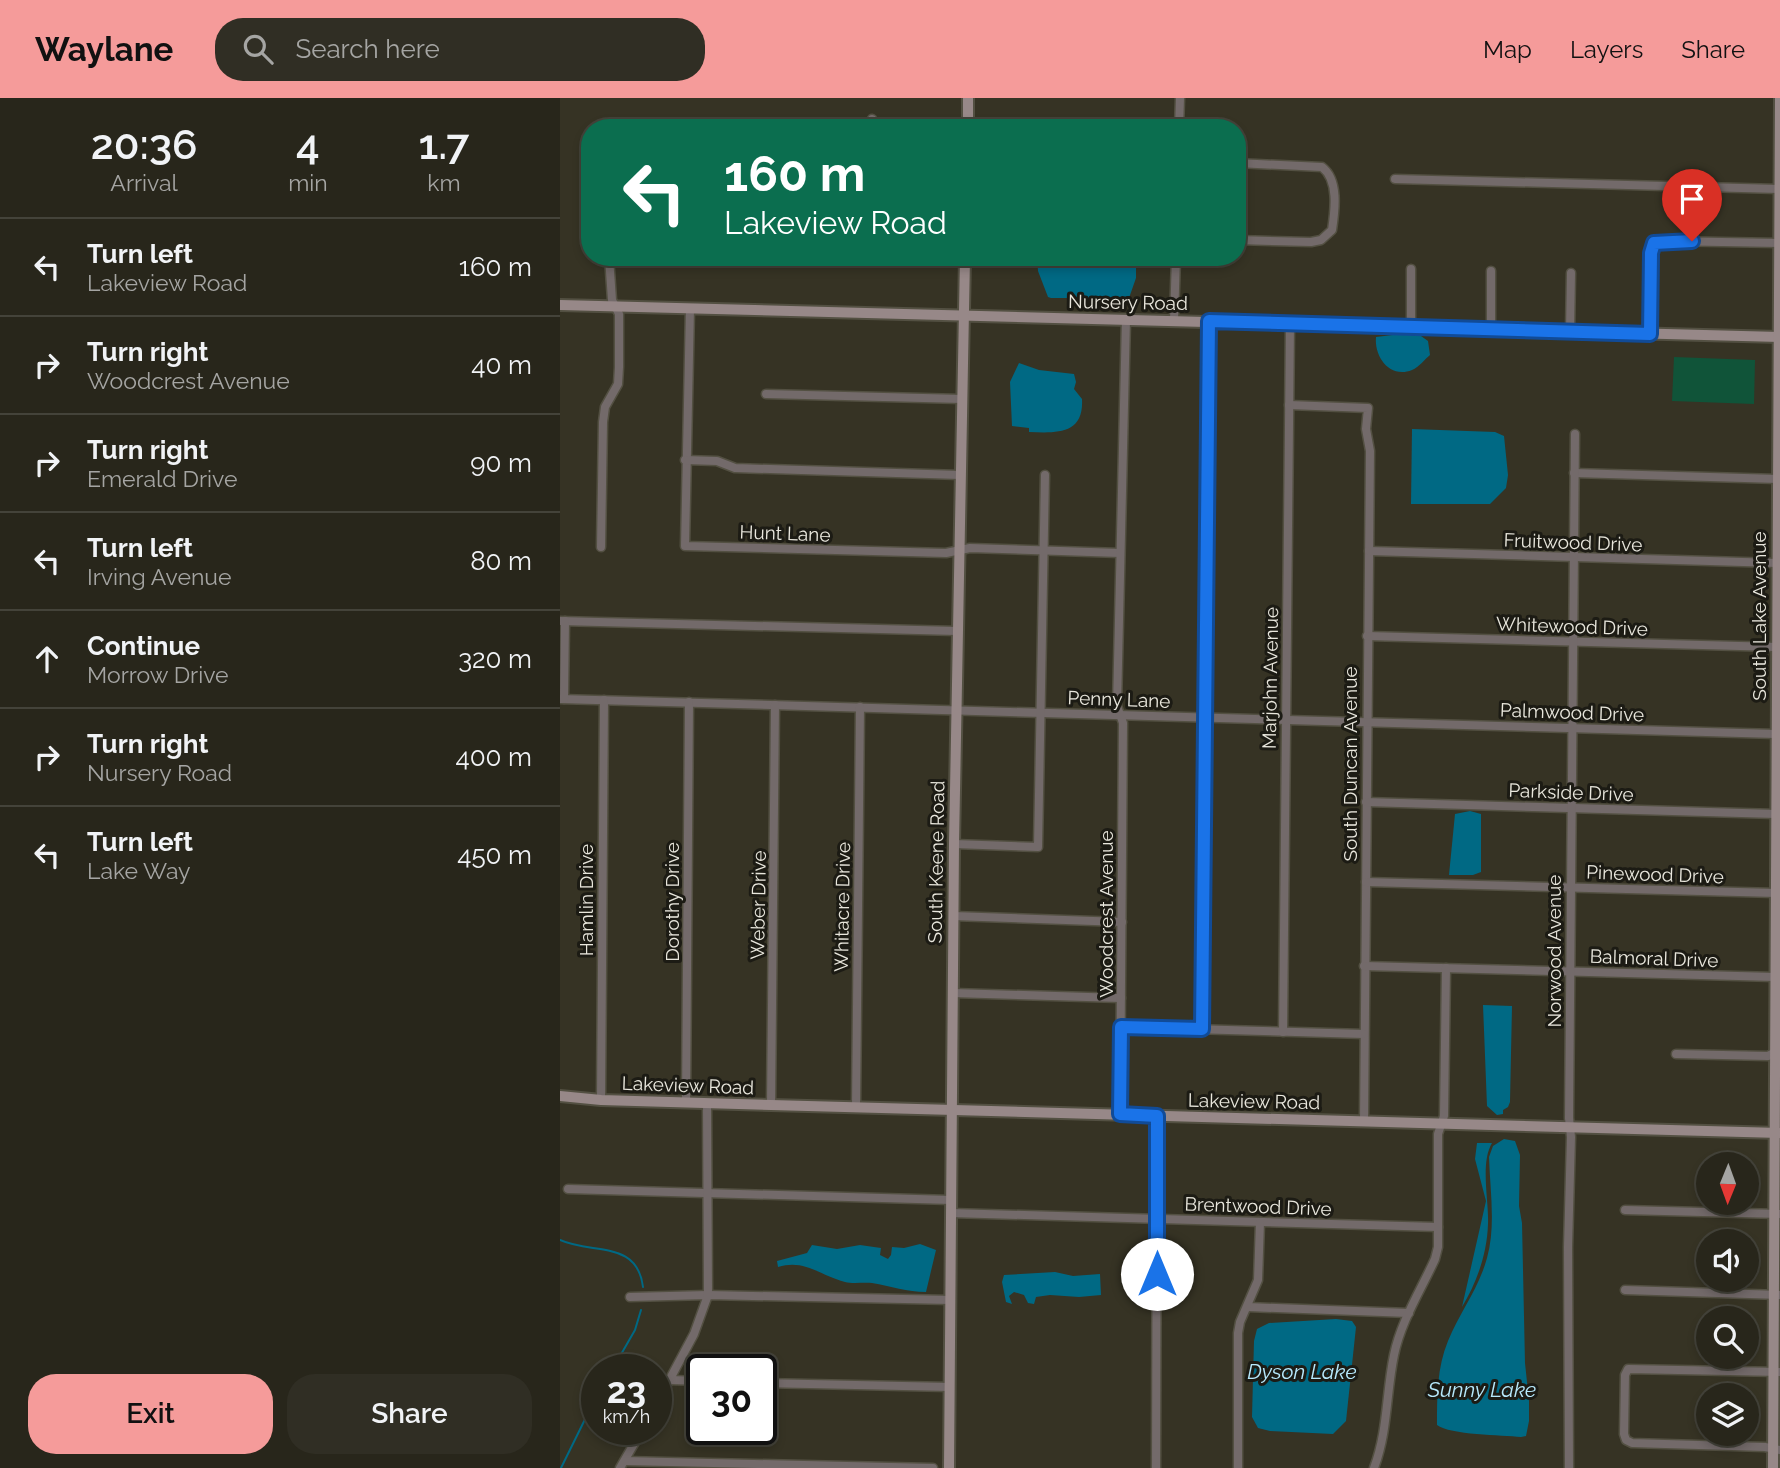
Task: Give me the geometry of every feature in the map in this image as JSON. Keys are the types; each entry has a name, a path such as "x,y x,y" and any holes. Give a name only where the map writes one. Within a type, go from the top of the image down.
{"street":[{"path":"968,98 968,119"},
{"path":"1179,119 1180,98"},
{"name":"South Lake Avenue","path":"1773,1468 1777,1449 1775,978 1778,872 1776,734 1779,617 1777,563 1780,98"},
{"path":"1246,163 1322,167 1329,172 1334,184 1333,221 1328,235 1311,242 1246,240"},
{"path":"1395,179 1779,189"},
{"path":"1650,334 1651,253 1654,243 1779,243"},
{"path":"601,547 603,422 605,407 618,384 620,314 612,300 610,266"},
{"name":"South Keene Road","path":"949,1468 953,916 965,266"},
{"path":"1174,320 1176,266"},
{"path":"1411,269 1411,327"},
{"path":"1491,330 1492,271"},
{"path":"1570,332 1571,273"},
{"name":"Nursery Road","path":"560,304 1779,337"},
{"name":"Hunt Lane","path":"690,308 685,546 946,553 970,548 1121,553"},
{"name":"Woodcrest Avenue","path":"1120,1114 1123,723 1117,706 1126,319"},
{"path":"1202,1029 1209,321"},
{"name":"Marjohn Avenue","path":"1283,1032 1290,324"},
{"path":"766,394 962,399"},
{"name":"South Duncan Avenue","path":"1289,405 1368,408 1366,429 1370,451 1364,1121"},
{"name":"Norwood Avenue","path":"1569,1468 1570,888 1575,434"},
{"path":"685,460 717,461 735,468 960,475"},
{"path":"1574,473 1778,479"},
{"path":"954,844 1038,847 1045,475"},
{"name":"Fruitwood Drive","path":"1369,551 1777,563"},
{"path":"562,699 562,621 957,631"},
{"name":"Whitewood Drive","path":"1367,636 1777,647"},
{"name":"Penny Lane","path":"562,699 1366,722"},
{"name":"Hamlin Drive","path":"601,1100 604,700"},
{"name":"Dorothy Drive","path":"687,1103 689,702"},
{"name":"Weber Drive","path":"771,1105 775,705"},
{"name":"Whitacre Drive","path":"856,1107 860,707"},
{"name":"Palmwood Drive","path":"1366,722 1776,734"},
{"name":"Parkside Drive","path":"1366,802 1776,814"},
{"name":"Pinewood Drive","path":"1366,882 1776,894"},
{"path":"953,916 1122,922"},
{"name":"Balmoral Drive","path":"1364,966 1775,978"},
{"path":"1374,1468 1387,1418 1399,1336 1436,1259 1438,1134 1444,1115 1446,968"},
{"path":"953,993 1121,999"},
{"path":"1121,1027 1364,1034"},
{"path":"1676,1054 1768,1056 1777,1050"},
{"name":"Lakeview Road","path":"560,1096 687,1103 1777,1133"},
{"path":"672,1376 694,1334 708,1295 708,1103"},
{"path":"1156,1468 1157,1116"},
{"path":"568,1189 951,1200"},
{"path":"1625,1210 1777,1214"},
{"name":"Brentwood Drive","path":"951,1213 1438,1227"},
{"path":"1238,1468 1238,1334 1240,1322 1258,1280 1260,1222"},
{"path":"1625,1290 1777,1295"},
{"path":"630,1297 708,1295 951,1300"},
{"path":"1248,1307 1409,1313"},
{"path":"1777,1372 1628,1369 1625,1375 1626,1440 1632,1443 1777,1449"},
{"path":"777,1382 950,1387"},
{"path":"634,1445 623,1464 933,1468"}],"green space":[{"path":"1674,357 1755,360 1754,404 1672,401"}],"water":[{"path":"1038,266 1136,266 1136,278 1129,298 1051,298 1048,297"},
{"path":"1401,334 1421,336 1428,341 1430,355 1415,369 1404,372 1390,369 1381,359 1376,345 1376,337"},
{"path":"1019,363 1039,370 1074,374 1074,389 1082,399 1081,411 1073,426 1058,431 1029,432 1029,428 1012,426 1010,382"},
{"path":"1412,429 1495,432 1504,436 1508,475 1506,488 1490,504 1411,504"},
{"path":"1470,811 1481,814 1481,872 1473,875 1449,875 1455,814"},
{"path":"1483,1005 1512,1006 1510,1102 1503,1114 1497,1115 1487,1106"},
{"name":"Sunny Lake","path":"1504,1139 1515,1141 1520,1155 1519,1206 1522,1223 1525,1363 1529,1401 1526,1436 1521,1437 1464,1433 1437,1425 1438,1382 1444,1351 1479,1280 1490,1246 1492,1221 1489,1157 1493,1146"},
{"path":"1477,1143 1492,1143 1486,1161 1488,1215 1486,1246 1472,1288 1462,1307 1486,1201 1475,1159"},
{"path":"920,1244 936,1250 926,1292 872,1283 845,1282 804,1266 778,1267 777,1261 807,1253 812,1245 837,1249 860,1245 881,1248 880,1255 888,1259 892,1247 904,1248"},
{"path":"1055,1272 1073,1276 1100,1274 1101,1295 1050,1295 1036,1297 1034,1304 1028,1303 1024,1295 1014,1292 1009,1296 1012,1304 1006,1302 1002,1282 1004,1275"},
{"name":"Dyson Lake","path":"1336,1319 1352,1321 1356,1327 1346,1421 1333,1434 1258,1428 1252,1417 1254,1341 1257,1329 1269,1323"}],"waterway":[{"path":"560,1240 623,1255 639,1272 643,1287"},
{"path":"621,1354 635,1330 641,1310"},
{"path":"561,1468 581,1427"}],"route":[{"path":"1157,1274 1157,1116 1120,1114 1121,1027 1202,1029 1209,321 1650,334 1651,253 1654,243 1692,241"}]}
